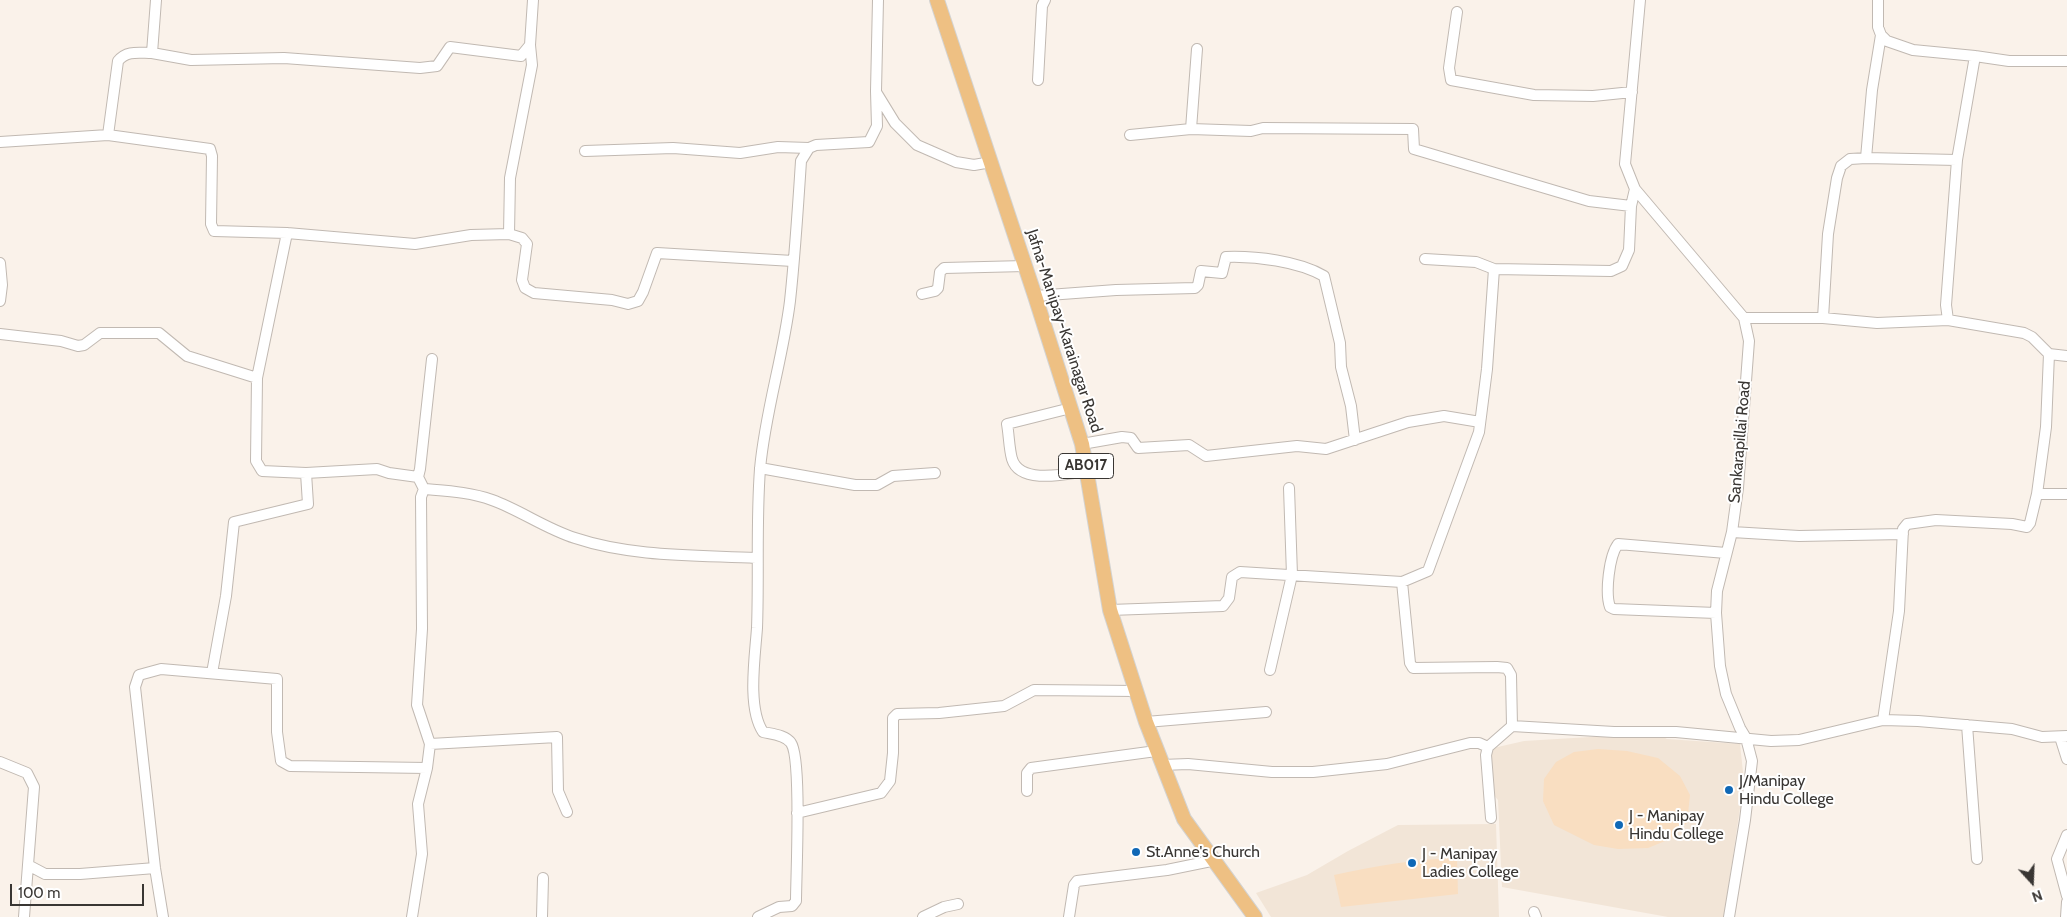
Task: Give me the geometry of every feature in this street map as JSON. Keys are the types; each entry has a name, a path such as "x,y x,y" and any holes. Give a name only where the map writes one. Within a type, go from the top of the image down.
{"main road":[{"name":"Jafna-Manipay-Karainagar Road","path":"937,0 1082,444 1110,610 1146,722 1184,819 1216,860 1255,917"}],"street":[{"path":"152,53 156,0"},
{"path":"509,234 510,178 532,65 530,45 533,0"},
{"path":"585,151 673,148 740,153 778,147 809,148 816,145 869,142 877,126 878,0"},
{"path":"1038,80 1042,6 1045,0"},
{"path":"1878,0 1878,27 1881,35 1887,42 1913,50 2009,61 2067,61"},
{"name":"Sankarapillai Road","path":"1641,1 1625,164 1635,189 1744,318 1749,341 1738,488 1732,532 1717,591 1716,613 1720,666 1726,694 1746,738 1752,761 1745,820 1729,917"},
{"path":"1458,12 1450,68 1451,80 1534,94 1593,96 1632,92"},
{"path":"1866,158 1872,90 1881,35"},
{"path":"108,136 118,61 124,54 152,53 191,60 284,58 420,68 437,66 450,47 521,56 530,45"},
{"path":"1191,129 1197,49"},
{"path":"1948,320 1946,305 1957,160 1975,56"},
{"path":"876,91 895,123 917,145 956,162 974,165 991,162"},
{"path":"1130,135 1191,129 1252,131 1263,128 1413,129 1414,149 1589,201 1631,206"},
{"path":"0,142 108,136 210,149 212,156 210,224 214,231 287,233 415,244 471,235 509,234 522,238 527,244 522,280 525,288 534,293 612,300 628,304 638,300 643,292 657,253 793,262"},
{"path":"758,917 779,907 792,906 796,901 796,755 791,742 781,736 763,732 757,724 754,699 758,601 756,558 760,468 768,412 778,371 790,302 801,161 809,148"},
{"path":"1823,318 1828,234 1837,178 1841,166 1850,159 1866,158 1957,160"},
{"path":"1425,259 1476,262 1494,269 1611,271 1622,266 1629,250 1631,206 1635,189"},
{"path":"287,233 257,378 256,461 259,467 262,471 306,473 377,469 389,473 418,477"},
{"path":"1035,296 1116,290 1195,288 1198,285 1201,271 1222,273 1226,257 1251,256 1311,269 1324,276 1340,343 1341,367 1351,406 1355,440"},
{"path":"0,263 2,285 0,301"},
{"path":"922,294 935,291 938,288 940,272 944,268 1025,266"},
{"path":"1110,610 1223,606 1229,598 1232,577 1240,572 1402,582 1428,571 1479,432 1487,370 1494,269"},
{"path":"1744,318 1823,318 1876,323 1948,320 2024,333 2032,337 2049,354 2067,356"},
{"path":"0,334 61,341 78,346 84,345 100,333 159,334 187,356 257,378"},
{"path":"1883,720 1898,611 1903,529 1907,524 1936,520 2012,524 2027,527 2033,516 2046,427 2049,354"},
{"path":"412,917 422,854 418,804 427,768 430,744 417,705 422,629 421,497 424,489 418,477 432,359"},
{"path":"1071,408 1008,424 1012,460 1020,471 1030,475 1060,475 1087,471"},
{"path":"1082,444 1122,437 1131,438 1138,448 1189,445 1206,456 1297,446 1326,449 1408,422 1444,416 1480,422"},
{"path":"760,468 855,485 876,485 893,476 935,473"},
{"path":"212,673 226,596 234,522 308,504 306,473"},
{"path":"1270,670 1292,575 1289,488"},
{"path":"424,489 463,493 491,500 573,538 613,548 668,554 756,558"},
{"path":"2037,494 2067,494"},
{"path":"1732,532 1799,536 1903,534"},
{"path":"1716,613 1614,609 1610,607 1608,600 1609,577 1618,544 1726,553"},
{"path":"1402,582 1410,663 1414,668 1479,666 1507,668 1511,675 1512,726"},
{"path":"163,917 155,868 135,687 139,675 162,670 276,679 277,732 281,760 290,766 427,768"},
{"path":"797,813 881,793 890,781 893,753 893,718 897,714 939,713 1004,706 1034,690 1136,691"},
{"path":"1146,722 1266,712"},
{"path":"1491,818 1486,755 1488,747 1512,726 1614,732 1676,732 1771,741 1799,740 1883,720 1967,724 2012,729 2042,737 2063,736 2067,759"},
{"path":"1967,724 1977,859"},
{"path":"430,744 557,737 558,791 567,812"},
{"path":"1162,765 1188,764 1272,772 1313,772 1388,764 1470,743 1479,743 1488,747"},
{"path":"1027,791 1026,773 1031,768 1156,750"},
{"path":"0,762 27,773 34,787 24,917"},
{"path":"2067,835 2057,859 2067,896"},
{"path":"1069,917 1074,885 1077,881 1167,870 1216,860"},
{"path":"28,865 46,874 80,874 155,868"},
{"path":"542,917 543,878"},
{"path":"2066,917 2067,902"},
{"path":"923,917 944,907 958,904"}],"shaded area":[{"name":"J - Manipay Hindu College","path":"1656,733 1667,739 1740,744 1744,781 1724,917 1668,917 1502,887 1498,800 1491,792 1489,749 1524,741"},
{"path":"1598,749 1627,751 1658,758 1680,776 1690,795 1687,823 1670,839 1648,848 1618,849 1594,845 1554,825 1543,801 1544,779 1556,762 1574,752"},
{"name":"J - Manipay Ladies College","path":"1496,824 1499,917 1271,917 1256,893 1307,875 1398,825"},
{"path":"1457,858 1458,894 1341,907 1334,875 1395,864"}],"place":[{"name":"J/Manipay Hindu College","path":"1729,790"},
{"name":"J - Manipay Hindu College","path":"1619,825"},
{"name":"St.Anne's Church","path":"1136,852"},
{"name":"J - Manipay Ladies College","path":"1412,863"}]}
